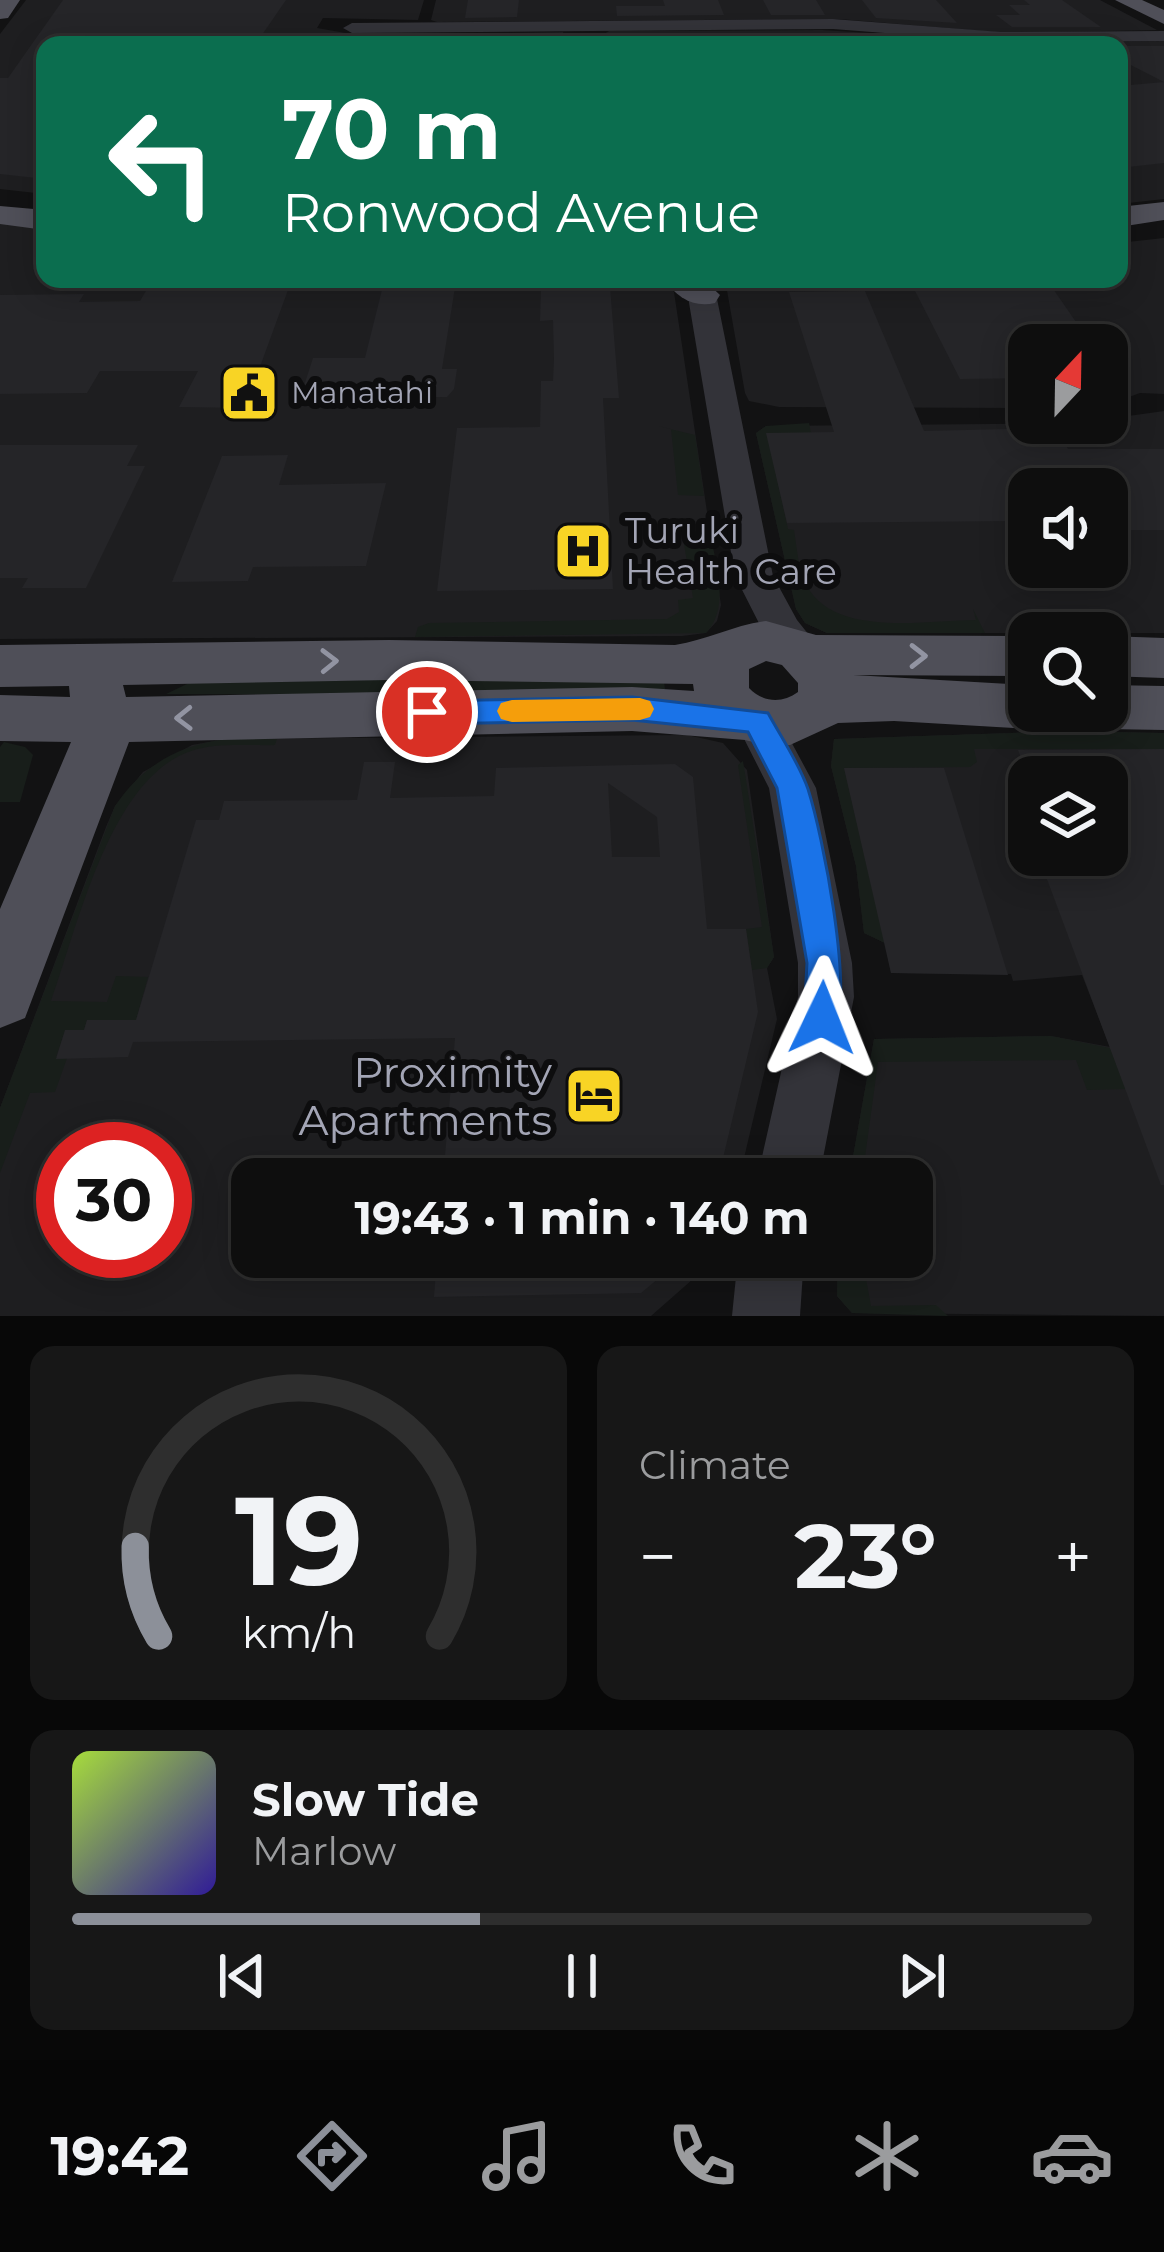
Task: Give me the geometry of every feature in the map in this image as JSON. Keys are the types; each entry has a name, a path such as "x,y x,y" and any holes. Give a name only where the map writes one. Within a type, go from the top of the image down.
{"main road":[{"path":"0,13 10,0"},
{"path":"1124,0 1164,18"},
{"path":"0,198 36,201"},
{"path":"1128,216 1164,211"},
{"path":"0,215 36,219"},
{"path":"1128,232 1164,227"},
{"path":"0,718 97,693 389,660 675,666 766,641 790,695"},
{"path":"730,654 718,682 723,695 1008,705"},
{"path":"1128,657 1164,658"},
{"path":"0,666 97,693 632,709 790,695 1008,659"},
{"path":"0,994 104,732 97,693"},
{"path":"1128,707 1164,708"}],"street":[{"path":"352,28 422,21 583,35 833,24 988,36"},
{"path":"1128,36 1164,36"},
{"path":"697,288 754,576 782,630 790,695 792,788 826,991 792,1158"},
{"path":"730,654 750,614 754,576"},
{"path":"766,1316 769,1278"}],"shaded area":[{"path":"26,0 424,0 418,20 323,18 317,28 363,36 36,36 36,193 0,189 0,34"},
{"path":"436,0 1100,0 1157,30 1006,33 839,19 437,22 431,20"},
{"path":"822,30 919,36 601,36 609,31"},
{"path":"563,32 565,36 363,36"},
{"path":"1128,41 1164,41 1164,199 1128,203"},
{"path":"0,223 36,227 36,288 670,288 674,292 721,605 717,621 706,633 0,639"},
{"path":"1164,238 1164,394 1128,397 1128,324 1008,324 1008,408 779,407 749,401 727,288 1128,288 1128,242"},
{"path":"1164,411 1164,633 1128,633 1128,612 1008,612 1008,633 827,633 805,623 796,609 756,433 766,426 1008,424 1008,444 1128,444 1128,416"},
{"path":"809,423 811,433 767,434 788,529 794,530 807,586 820,602 838,613 884,623 976,620 973,609 985,633 827,633 805,623 796,609 756,433 766,426"},
{"path":"671,429 695,435 704,496 678,495"},
{"path":"710,531 720,598 706,633 415,637 418,627 429,623 667,619 679,612 678,600 693,598 682,532"},
{"path":"663,675 666,696 166,694 189,683"},
{"path":"1164,733 1164,1316 852,1313 837,1296 837,1278 933,1278 933,1158 853,1158 874,1039 1051,1036 1110,1047 1082,975 1013,981 1011,974 891,973 885,943 864,933 856,866 831,766 834,739"},
{"path":"1164,733 1164,749 974,749 977,762 970,767 844,768 885,943 864,933 856,866 831,766 834,739"},
{"path":"687,735 723,743 747,770 774,957 767,968 777,1019 744,1158 231,1158 231,1278 694,1278 651,1316 0,1316 0,1108 115,806 143,772 192,745 226,739"},
{"path":"225,739 277,739 275,745 222,745 191,751 163,766 118,822 86,896 51,1001 107,1002 116,976 148,977 136,1020 87,1020 84,1030 65,1031 56,1057 67,1058 55,1092 30,1093 0,1173 0,1108 115,806 162,760"},
{"path":"4,742 25,747 33,755 20,802 0,802 0,747"},
{"path":"743,761 774,957 767,968 752,970 746,929 762,927 738,765"},
{"path":"1051,1036 1110,1048 1126,1089 1087,1090 1076,1060 878,1062 865,1158 853,1158 874,1039"},
{"path":"837,1278 866,1278 871,1306 936,1305 948,1316 852,1313 837,1296"}],"building":[{"path":"63,0 286,0 261,36 38,36"},
{"path":"468,0 519,0 517,17 465,18"},
{"path":"663,0 718,0 724,15 617,16 616,6 665,6"},
{"path":"763,0 816,0 825,15 771,15"},
{"path":"862,0 936,0 957,23 876,18"},
{"path":"1024,0 1062,0 1101,27 1012,27 996,15 1020,15 1009,5 1030,5"},
{"path":"732,34 733,36 620,36"},
{"path":"36,38 36,178 0,174 0,78 8,78"},
{"path":"1128,46 1164,46 1164,82 1128,64"},
{"path":"1164,82 1164,163 1128,167 1128,85"},
{"path":"148,288 289,288 245,408 179,407 198,371 100,371 87,393 0,394 0,295 84,294 79,302 140,301"},
{"path":"382,288 455,288 442,369 457,369 454,389 447,397 300,398 313,358 365,358"},
{"path":"541,288 610,288 619,398 603,398 613,589 437,591 457,428 540,427 541,381 553,381 554,359 553,320 540,321"},
{"path":"914,288 1052,288 1077,324 1008,324 1008,378 960,379"},
{"path":"865,291 924,431 1008,429 1008,444 1164,449 1164,530 1128,530 1128,468 1008,468 1008,521 787,523 766,433 834,432 789,292"},
{"path":"0,445 138,445 127,466 145,466 86,588 22,588 28,578 0,578"},
{"path":"288,455 279,485 386,483 366,566 253,567 248,581 172,582 222,456"},
{"path":"1164,749 1164,1185 1046,876 1128,876 1128,756 1020,756 1018,750"},
{"path":"364,762 395,762 390,798 494,796 496,768 675,764 693,777 707,929 746,929 758,1012 723,1158 445,1158 455,1038 133,1042 128,1057 56,1059 65,1030 84,1030 87,1020 136,1020 196,820 219,820 224,801 357,800","holes":["608,783 657,817 660,857 612,857"]},
{"path":"844,768 944,768 1008,975 891,973"},
{"path":"435,1278 659,1278 641,1293 434,1297"}],"slow traffic":[{"path":"512,711 640,709"}],"place":[{"name":"Manatahi","path":"249,393"},
{"name":"Turuki Health Care","path":"583,551"},
{"name":"Proximity Apartments","path":"594,1096"}],"route":[{"path":"427,712 672,710 758,722 792,788 825,963 822,1018"}]}
